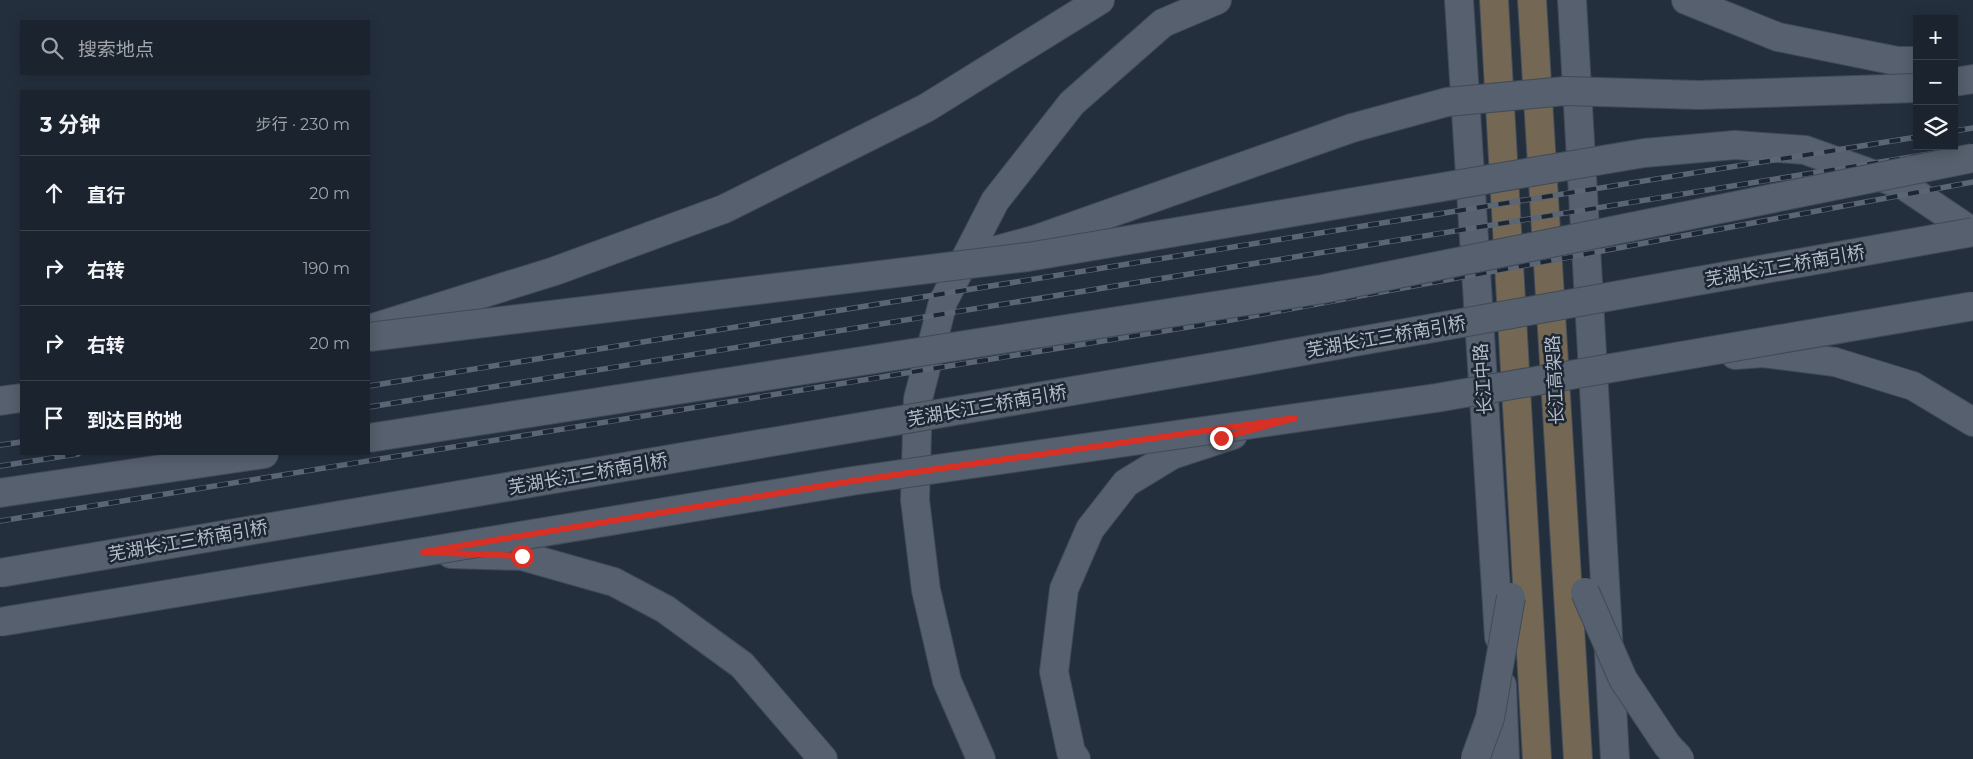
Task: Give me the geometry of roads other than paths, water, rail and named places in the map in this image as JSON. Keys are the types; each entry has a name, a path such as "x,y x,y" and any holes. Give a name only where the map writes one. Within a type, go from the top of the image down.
{"highway":[{"path":"1476,0 1519,759"},
{"path":"1494,0 1537,759"},
{"name":"长江高架路","path":"1532,0 1578,759"},
{"path":"1550,0 1595,759"}],"main road":[{"path":"370,329 555,271 724,209 926,108 1100,0"},
{"path":"980,759 947,682 926,590 915,500 918,399 943,302 995,201 1072,102 1163,23 1217,0"},
{"name":"长江中路","path":"1459,0 1505,759"},
{"path":"1572,0 1615,759"},
{"path":"1686,0 1778,37 1897,61 1913,61"},
{"path":"1958,62 1973,62"},
{"path":"1958,81 1973,79"},
{"path":"920,270 1037,239 1352,128 1447,102 1565,91 1699,95 1913,88"},
{"path":"370,338 1028,257 1644,153 1735,145 1805,150 1858,169 1903,186 1973,232"},
{"path":"370,438 1323,289 1973,158"},
{"name":"芜湖长江三桥南引桥","path":"0,573 1231,364 1973,232"},
{"path":"0,622 852,481 1436,398 1973,306"},
{"path":"1642,363 1762,353 1835,362 1913,386 1973,422"},
{"path":"0,401 20,398"},
{"path":"1076,759 1071,752 1054,672 1064,589 1090,529 1126,483 1172,455 1221,438 1295,418"},
{"path":"0,494 257,455"},
{"path":"423,552 522,556 614,582 665,609 742,665 823,759"},
{"path":"1586,592 1623,679 1668,745 1680,759"},
{"path":"1475,759 1490,718 1511,596"}],"railway":[{"path":"1958,130 1973,128"},
{"path":"370,386 1913,138"},
{"path":"370,407 1973,147"},
{"path":"0,521 1231,320 1973,182"},
{"path":"0,445 20,442"},
{"path":"0,466 72,455"}]}
